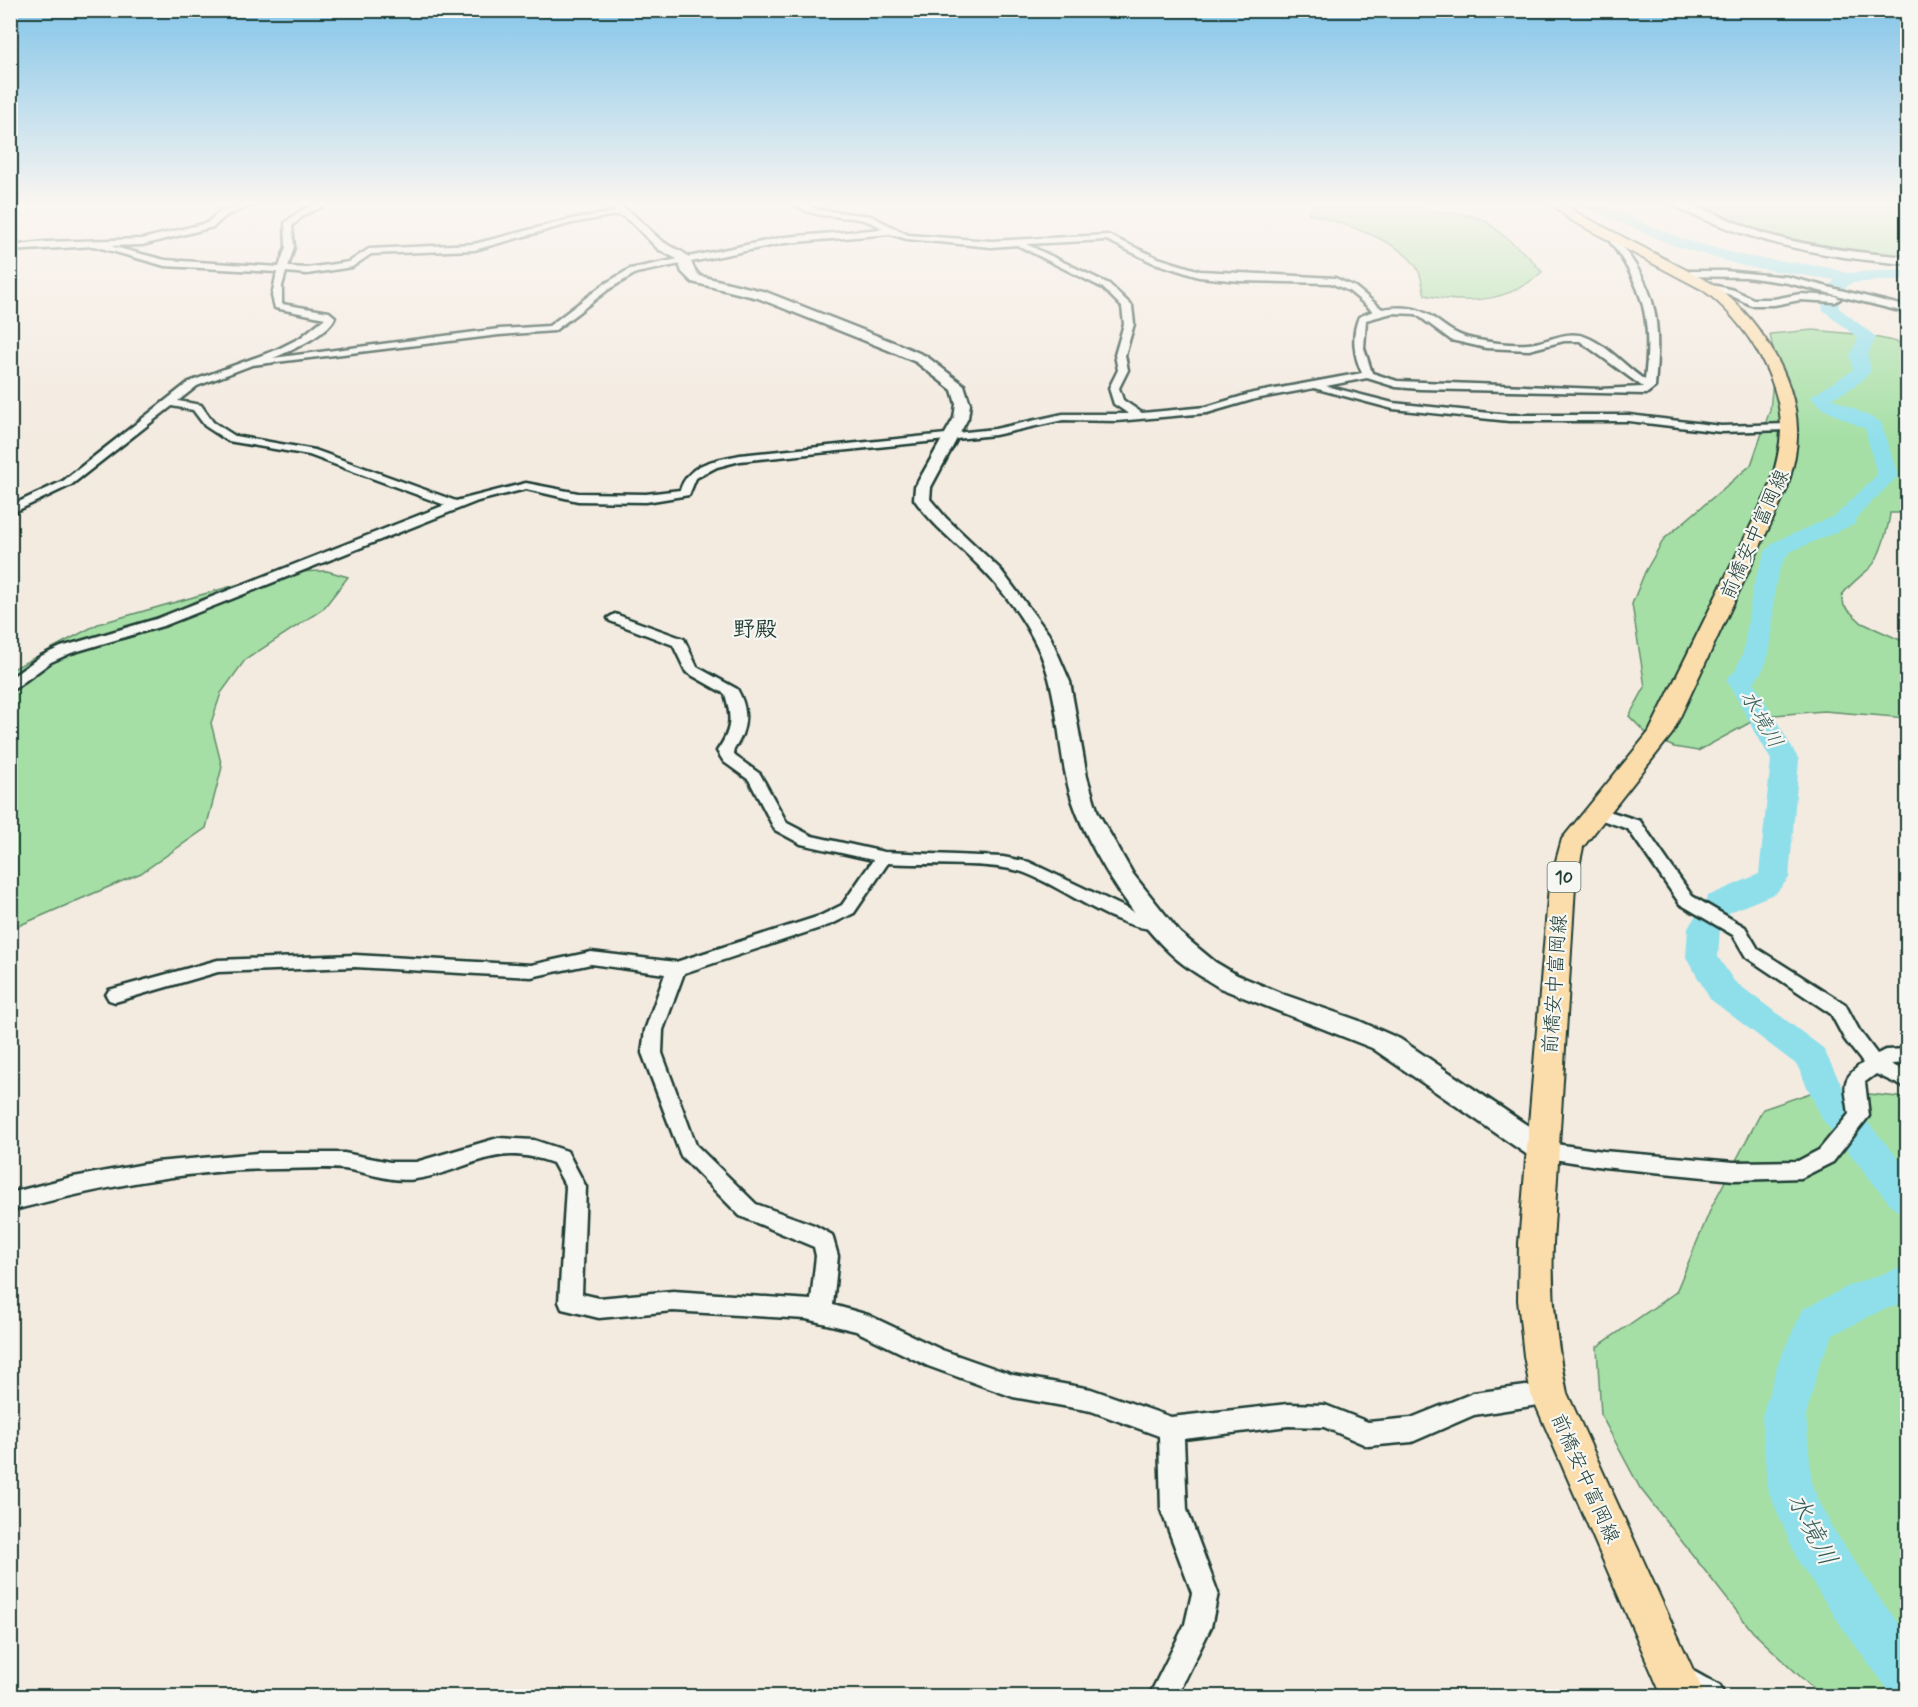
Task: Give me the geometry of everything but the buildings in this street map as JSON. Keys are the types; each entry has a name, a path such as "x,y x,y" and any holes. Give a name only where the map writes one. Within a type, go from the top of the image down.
{"main road":[{"name":"前橋安中富岡線","path":"1678,1684 1548,1394 1538,1347 1534,1275 1562,886 1571,845 1660,734 1778,489 1788,460 1790,427 1784,389 1774,367 1740,315 1727,300 1700,283"}],"street":[{"path":"10,511 67,483 193,384 254,363 303,340 329,321 330,317 326,314 278,306 276,298 280,283"},
{"path":"254,363 499,332 551,329 613,283"},
{"path":"711,283 762,295 921,359 959,388 963,404 961,418 923,488 922,499 944,528 977,554 1001,581 1046,644 1057,666 1081,797 1109,854 1159,924 1187,953 1229,981 1268,1000 1329,1019 1382,1041 1407,1055 1542,1150 1603,1159 1734,1171 1801,1169 1826,1156 1859,1116 1855,1079 1886,1057 1908,1056"},
{"path":"1099,283 1106,286 1127,306 1128,324 1125,344 1120,355 1123,370 1114,388 1118,402 1140,416"},
{"path":"1338,283 1352,289 1379,311"},
{"path":"1641,283 1653,318 1654,337 1650,387"},
{"path":"1796,283 1851,294 1881,305"},
{"path":"1708,287 1731,292 1751,302 1816,297 1908,308"},
{"path":"1368,375 1361,362 1357,339 1362,319 1379,311 1424,314 1444,333 1477,343 1531,347 1578,338 1600,350 1635,381 1650,387"},
{"path":"10,688 17,680 46,659 66,650 172,618 453,504 526,486 578,497 666,497 685,493 691,476 713,465 740,458 1019,428 1063,417 1140,416 1207,410 1253,396 1368,375 1395,384 1420,386 1600,392 1642,392 1650,387"},
{"path":"1310,385 1393,406 1509,418 1629,418 1721,429 1790,427"},
{"path":"168,402 197,407 209,424 232,438 310,452 453,504"},
{"path":"615,618 679,642 691,669 732,692 741,722 737,735 724,751 729,759 755,777 780,826 807,840 884,857 1003,862 1029,868 1142,923 1159,924"},
{"path":"1596,812 1634,825 1686,900 1739,931 1752,953 1838,1009 1852,1035 1874,1064 1908,1082"},
{"path":"115,995 218,966 355,961 531,970 591,958 676,969 826,920 848,909 884,857"},
{"path":"676,969 654,1030 652,1053 688,1150 748,1210 806,1232 824,1242 827,1256 821,1313"},
{"path":"10,1202 69,1187 167,1169 258,1161 344,1161 390,1171 416,1171 498,1146 534,1148 560,1158 576,1187 570,1302 599,1308 673,1301 806,1309 860,1322 936,1358 1013,1386 1091,1400 1172,1429 1287,1415 1325,1416 1368,1434 1412,1430 1473,1404 1548,1394"},
{"path":"1163,1696 1198,1628 1205,1593 1174,1510 1172,1429"},
{"path":"1678,1684 1710,1696"}],"green space":[{"path":"1422,283 1528,283 1516,290 1487,299 1456,300 1425,295"},
{"path":"1813,330 1865,335 1907,344 1907,513 1890,513 1883,542 1874,564 1842,595 1844,606 1862,623 1907,643 1907,718 1824,711 1762,716 1698,751 1674,747 1649,736 1629,716 1645,687 1632,604 1645,572 1664,539 1751,465 1770,410 1775,360 1770,334"},
{"path":"327,571 348,577 323,609 245,660 221,693 211,723 222,767 206,828 141,873 11,929 11,670 98,624 282,572"},
{"path":"1822,1089 1907,1098 1907,1696 1821,1696 1753,1632 1640,1488 1601,1415 1597,1347 1676,1292 1712,1206 1763,1109"}],"waterway":[{"name":"水境川","path":"1841,283 1829,294 1831,310 1867,337 1859,355 1862,371 1845,385 1819,397 1832,406 1868,421 1874,426 1888,476 1846,516 1847,519 1782,547 1773,557 1765,586 1756,653 1746,676 1739,679 1785,760 1774,878 1765,886 1749,890 1719,904 1704,928 1702,957 1722,990 1811,1057 1835,1109 1908,1198"},
{"name":"水境川","path":"1908,1283 1867,1297 1818,1322 1799,1363 1784,1416 1790,1488 1815,1544 1865,1619 1908,1674"}],"district":[{"name":"野殿","path":"755,628"}]}
